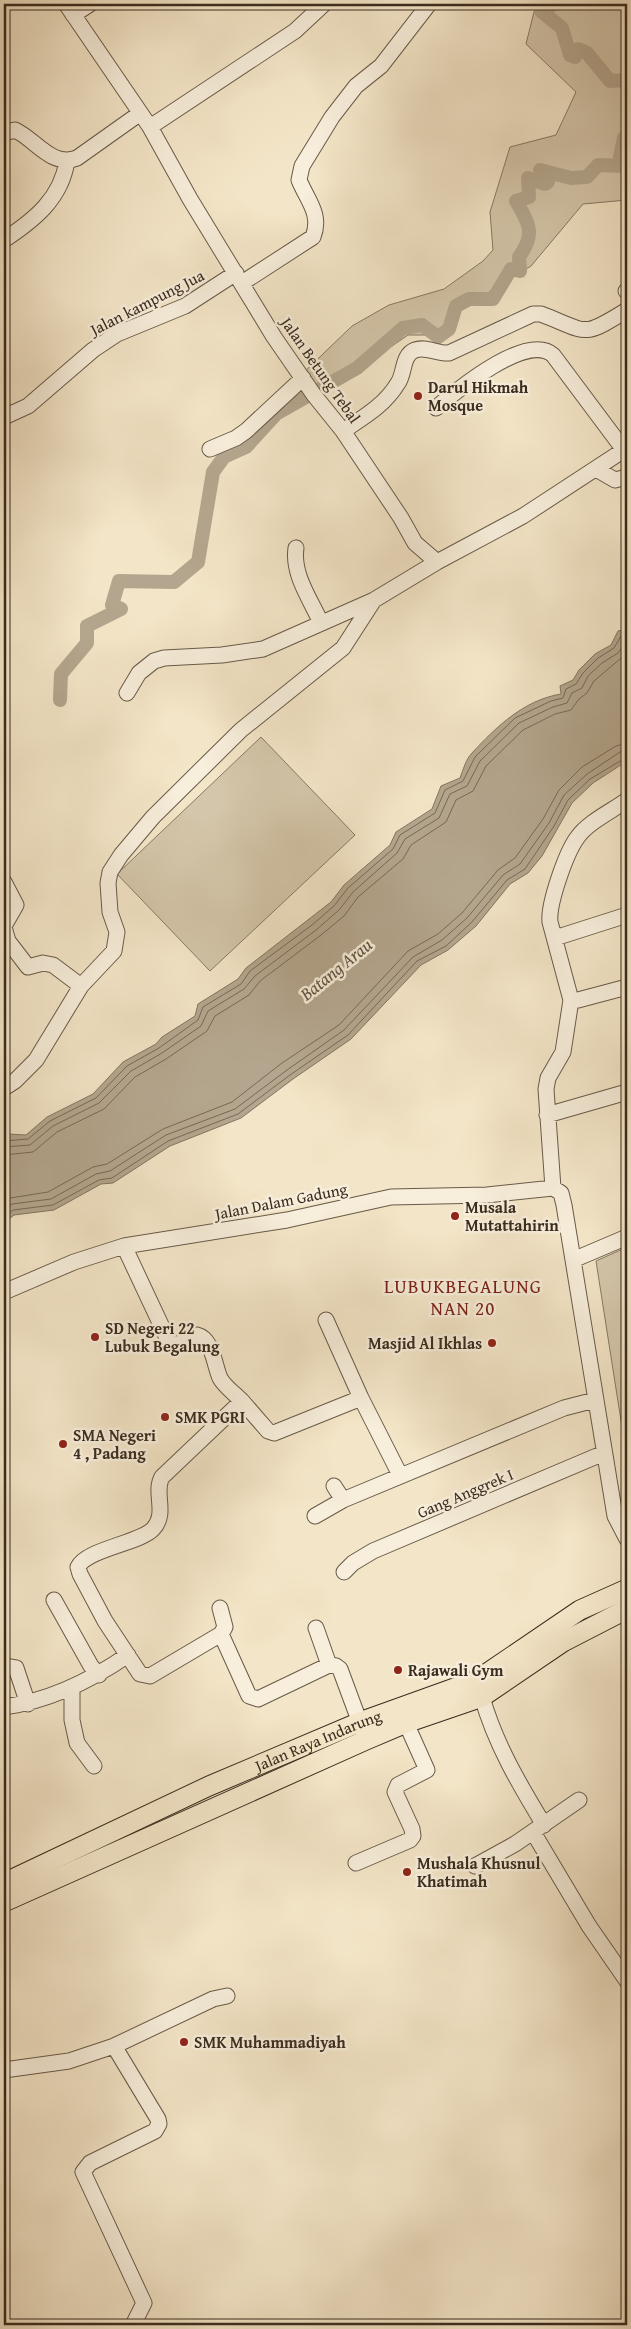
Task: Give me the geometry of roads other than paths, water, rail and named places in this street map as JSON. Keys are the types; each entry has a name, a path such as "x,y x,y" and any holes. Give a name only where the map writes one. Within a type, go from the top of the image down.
{"main road":[{"name":"Jalan Raya Indarung","path":"4,1902 227,1802 363,1731 478,1680 580,1610 627,1589"},
{"name":"Jalan Raya Indarung","path":"4,1883 218,1782 363,1731 406,1723 482,1698 564,1642 627,1610"},
{"path":"218,1782 227,1802"}],"street":[{"path":"70,9 90,4"},
{"path":"150,127 295,31 324,4"},
{"name":"Jalan kampung Jua","path":"4,418 28,406 101,344 117,334 185,306 313,237 317,221 313,206 299,180 302,166 332,117 356,86 381,66 429,4"},
{"name":"Jalan Betung Tebal","path":"70,9 139,114 150,127 274,337 402,518 415,543 437,562"},
{"path":"4,132 15,130 57,159 67,161 77,158 139,114"},
{"path":"4,240 27,226 49,204 64,177 67,161"},
{"path":"343,432 386,402 400,381 407,356 415,350 422,349 442,354 449,353 533,314 541,314 584,331 595,329 627,310"},
{"path":"127,693 139,673 154,661 164,658 222,655 264,649 374,600 437,562 523,516 626,449 553,355 546,351 523,352 468,381 436,408"},
{"path":"210,449 236,438 308,385"},
{"path":"596,469 615,480 627,477"},
{"path":"296,548 295,555 302,584 321,624"},
{"path":"4,1088 15,1081 36,1060 81,986 114,951 117,932 110,912 108,882 110,872 121,855 153,817 241,730 343,648 374,600"},
{"path":"627,800 577,837 556,888 550,912 550,922 556,938 571,1000 564,1052 548,1078 546,1089 553,1188 561,1193 615,1516 627,1539"},
{"path":"4,882 16,905 4,926 8,941 28,967 43,963 53,965 81,986"},
{"path":"556,938 627,915"},
{"path":"571,1000 578,1000 627,987"},
{"path":"547,1115 627,1092"},
{"name":"Jalan Dalam Gadung","path":"4,1292 74,1262 124,1246 287,1220 391,1198 487,1195 553,1188"},
{"path":"573,1260 627,1237"},
{"path":"124,1246 169,1342 174,1345 180,1344 198,1334 202,1336 207,1342 221,1380 268,1431 274,1433 361,1398"},
{"path":"326,1320 361,1398 400,1475"},
{"path":"315,1516 343,1500 400,1475 564,1408 595,1400"},
{"path":"220,1608 225,1627 221,1634 150,1676 140,1674 105,1621 80,1574 80,1564 105,1550 151,1531 157,1524 161,1508 158,1486 162,1478 242,1401"},
{"name":"Gang Anggrek I","path":"344,1572 353,1563 373,1551 604,1453"},
{"path":"334,1486 343,1500"},
{"path":"54,1600 91,1666 99,1675"},
{"path":"316,1628 329,1665"},
{"path":"221,1634 232,1662 252,1698 263,1698 329,1665 336,1666 340,1669 363,1731"},
{"path":"4,1707 28,1704 72,1688 99,1675 128,1655"},
{"path":"4,1666 16,1668 28,1704"},
{"path":"72,1688 72,1720 77,1743 94,1766"},
{"path":"482,1698 500,1748 538,1828 589,1926 627,1981"},
{"path":"356,1864 410,1840 413,1836 412,1829 395,1792 398,1785 427,1770 406,1723"},
{"path":"474,1866 538,1828 579,1800"},
{"path":"4,2070 69,2061 114,2046 213,1999 227,1996"},
{"path":"114,2046 158,2118 159,2124 155,2132 90,2163 83,2172 144,2303 133,2325"}],"water":[{"name":"Batang Arau","path":"627,629 627,761 593,783 572,803 542,856 528,873 510,884 476,926 448,950 421,965 351,1039 241,1118 170,1146 113,1183 101,1184 54,1210 14,1215 4,1223 4,1138 8,1134 26,1135 47,1117 93,1094 123,1062 156,1044 162,1037 195,1016 198,1004 238,979 246,968 331,902 344,885 390,845 396,832 432,809 441,786 460,778 470,755 501,724 535,702 561,694 560,686 573,680 579,670 595,654 611,645 618,631"}],"waterway":[{"path":"554,4 541,11 562,28 570,55 575,57 578,49 587,53 610,81 627,80"},
{"path":"627,137 624,138 620,157 627,160"},
{"path":"60,700 61,674 87,643 87,626 121,609 112,605 119,581 174,582 198,562 213,472 224,457 246,447 276,414 357,368 403,328 422,325 438,337 449,329 456,306 469,299 493,299 511,269 520,271 519,257 528,242 529,229 516,201 529,197 528,178 545,184 548,182 540,170 571,178 587,177 598,165 625,166 627,161"}],"place":[{"name":"Darul Hikmah Mosque","path":"418,396"},
{"name":"Musala Mutattahirin","path":"455,1216"},
{"name":"SD Negeri 22 Lubuk Begalung","path":"95,1337"},
{"name":"Masjid Al Ikhlas","path":"492,1343"},
{"name":"SMK PGRI","path":"165,1417"},
{"name":"SMA Negeri 4 , Padang","path":"63,1444"},
{"name":"Rajawali Gym","path":"398,1670"},
{"name":"Mushala Khusnul Khatimah","path":"407,1872"},
{"name":"SMK Muhammadiyah","path":"184,2042"}],"district":[{"name":"LUBUKBEGALUNG NAN 20","path":"463,1297"}]}
